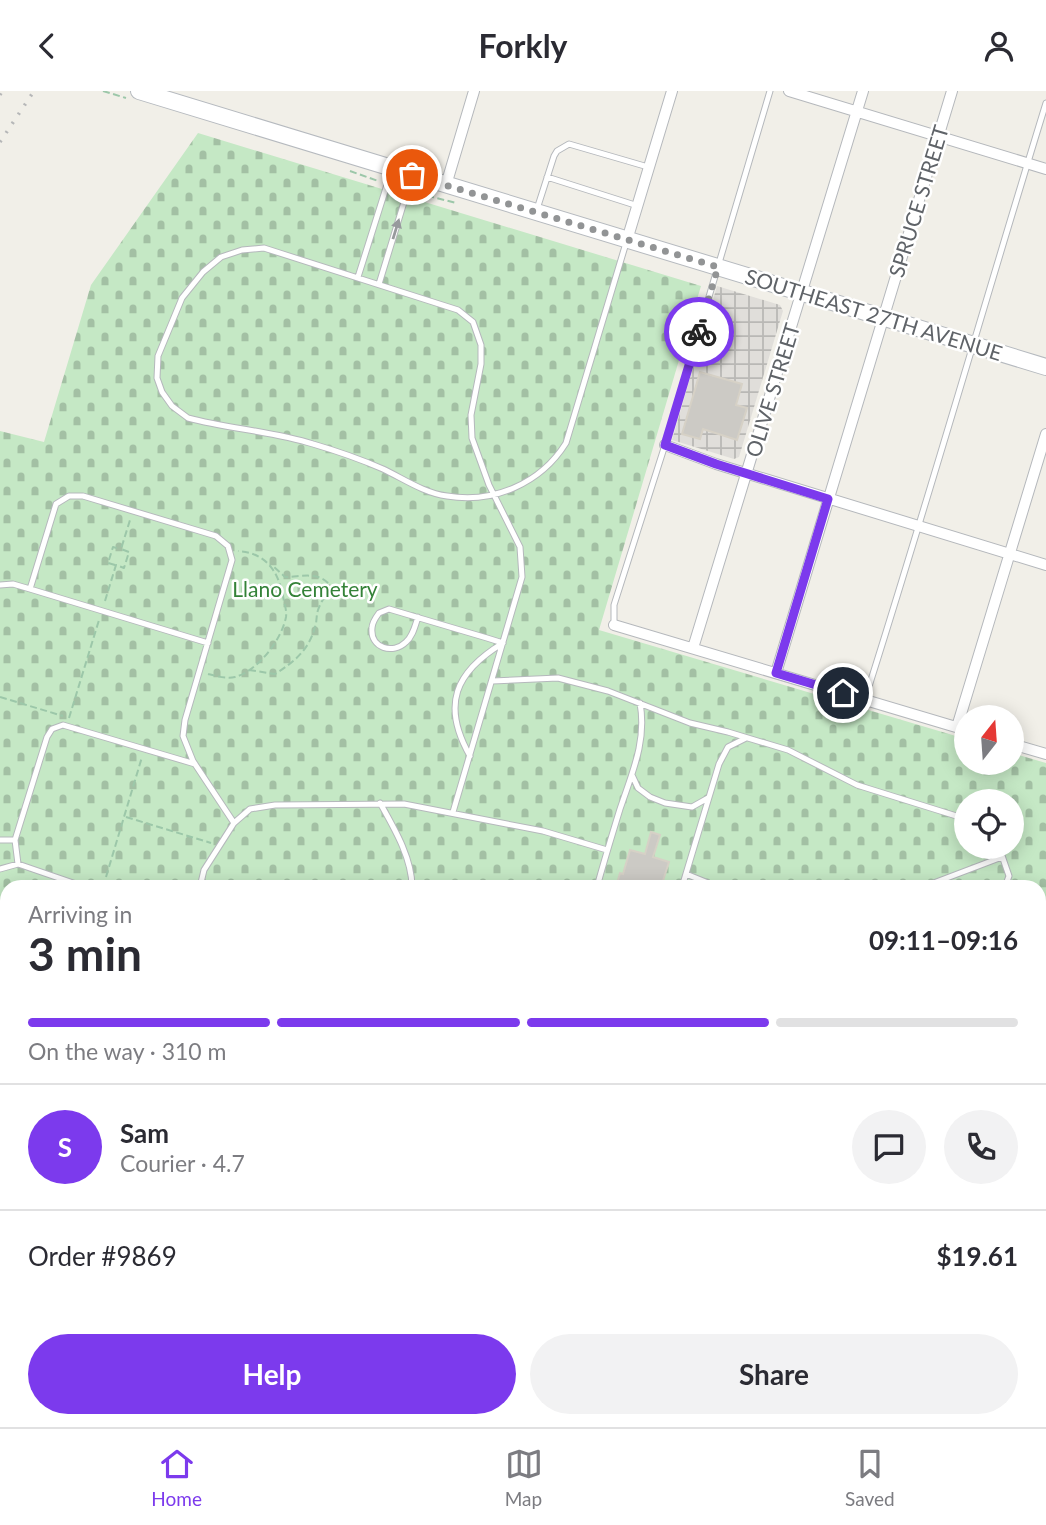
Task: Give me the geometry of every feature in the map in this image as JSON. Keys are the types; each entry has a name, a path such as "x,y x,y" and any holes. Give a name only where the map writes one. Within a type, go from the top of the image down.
{"main road":[{"name":"SOUTHEAST 27TH AVENUE","path":"137,96 537,212 1046,367"}],"street":[{"path":"446,185 474,91"},
{"path":"627,240 673,91"},
{"path":"789,91 1046,169"},
{"name":"OLIVE STREET","path":"693,648 863,91"},
{"name":"SPRUCE STREET","path":"776,673 952,91"},
{"path":"967,705 1046,434"},
{"path":"665,445 747,474 1046,565"},
{"path":"614,625 954,726"},
{"path":"1024,748 1046,754"}],"lane":[{"path":"614,625 614,605 665,445 770,91"},
{"path":"865,699 920,527 972,344 1046,103"},
{"path":"537,212 557,151 569,144 649,168"},
{"path":"358,277 391,169"},
{"path":"379,284 412,175"},
{"path":"547,177 638,206"},
{"path":"453,812 522,577 520,547 494,494 472,438 471,415 481,364 481,345 473,322 458,310 358,277 264,249 242,250 221,257 203,272 182,298 168,326 158,356 157,378 162,392 172,406 188,418 311,443 446,496 481,498 494,494 510,491 542,472 558,457 566,443 627,240"},
{"path":"30,589 56,504 69,496 83,496 216,536 228,546 232,560 185,720 183,736 195,764 234,824"},
{"path":"0,585 13,584 208,643"},
{"path":"418,617 411,637 394,650 382,648 373,638 372,626 379,613 390,609 418,617 503,643"},
{"path":"470,756 459,737 454,720 457,693 463,678 481,656 503,643"},
{"path":"492,681 558,678 608,691 690,723 747,737 788,751 857,785 954,815"},
{"path":"599,880 641,746 643,722 640,703"},
{"path":"19,864 15,840 47,737 52,729 63,725 195,764"},
{"path":"684,880 719,764 728,747 747,737"},
{"path":"632,775 638,788 665,803 692,807 708,798"},
{"path":"380,803 394,828 412,880"},
{"path":"202,880 204,870 218,845 234,824 250,809 275,805 404,804 543,831 607,850"},
{"path":"0,840 15,840"},
{"path":"941,880 997,859"},
{"path":"1003,859 1009,876 1008,880"},
{"path":"0,869 19,864 65,880"},
{"path":"686,874 701,880"}],"path":[{"path":"103,91 137,96"},
{"path":"416,192 456,203"},
{"path":"116,565 108,562 113,547 121,549"},
{"path":"230,552 241,551 257,555 285,577 313,575 324,578 329,584 326,597 317,611 316,626 311,639 298,660 275,674 246,670"},
{"path":"200,671 218,677 235,677 273,648 286,614 280,580 272,566"},
{"path":"0,697 69,719"},
{"path":"105,880 145,749"},
{"path":"124,817 218,845"}],"shaded area":[{"path":"717,286 780,305 783,311 739,457 734,459 672,440"}],"green space":[{"name":"Llano Cemetery","path":"198,133 701,286 599,630 954,735 954,775 1024,775 1024,757 1046,763 1046,880 0,880 0,431 44,442 91,285"}],"building":[{"path":"700,372 742,384 736,405 747,408 737,440 703,429 700,439 682,434"},
{"path":"651,832 660,835 653,857 669,862 663,880 618,880 620,873 623,874 630,850 645,854"}],"railway":[{"path":"0,95 2,91"},
{"path":"0,142 34,91"}],"way so far":[{"path":"412,175 718,267 699,332"}],"route":[{"path":"699,332 665,445 828,499 776,673 843,693"}]}
